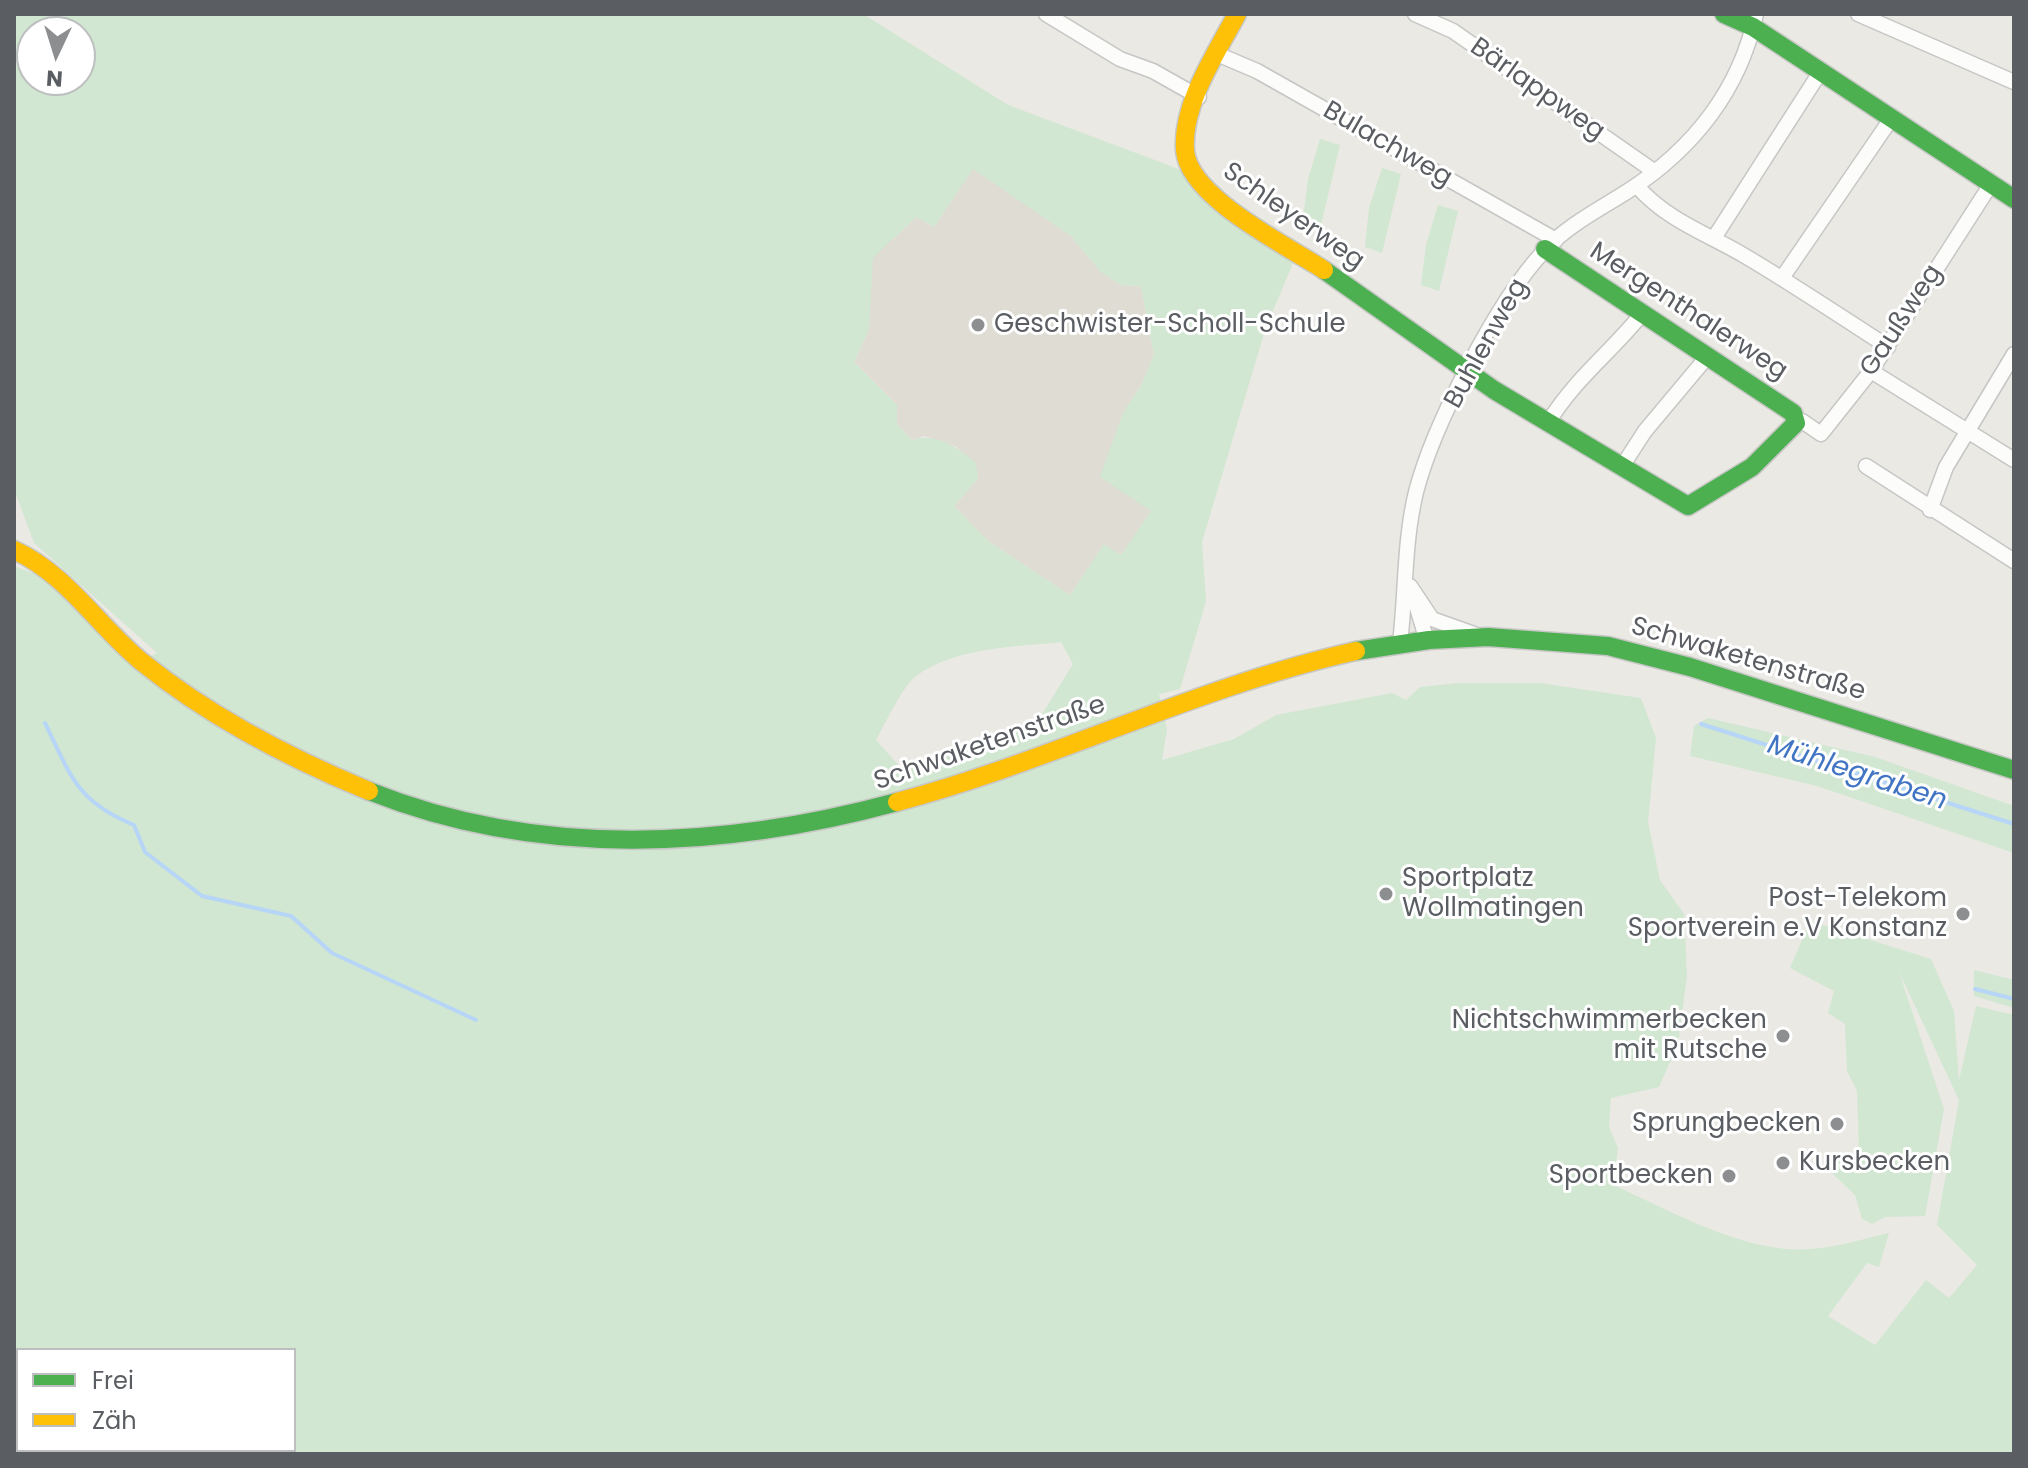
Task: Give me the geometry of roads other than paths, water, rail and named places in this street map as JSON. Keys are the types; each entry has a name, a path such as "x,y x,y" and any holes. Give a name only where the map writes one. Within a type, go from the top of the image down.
{"street":[{"path":"1046,14 1120,59 1153,71 1199,97"},
{"name":"Schleyerweg","path":"1237,14 1189,122 1185,149 1192,174 1206,192 1494,390 1688,506 1752,467 1799,422"},
{"name":"Bärlappweg","path":"1415,14 1453,31 1655,172"},
{"path":"1724,14 1754,21 1819,74 2014,199"},
{"path":"1858,14 2014,82"},
{"name":"Buhlenweg","path":"1400,643 1416,493 1432,448 1511,292 1550,245 1637,186 1706,124 1744,60 1754,21"},
{"name":"Bulachweg","path":"1217,54 1257,71 1550,245"},
{"path":"1714,238 1819,74"},
{"path":"1782,278 1891,119"},
{"name":"Gaußweg","path":"1799,422 1821,434 1888,347 1991,184"},
{"path":"1637,186 1699,235 1714,238 1782,278 1888,347"},
{"name":"Mergenthalerweg","path":"1550,245 1641,315 1793,413 1799,422"},
{"path":"1549,421 1570,388 1618,343 1641,315"},
{"path":"1930,510 1946,467 2014,354"},
{"path":"1623,465 1645,431 1707,357"},
{"path":"1871,371 2014,460"},
{"path":"1866,466 1930,510 2014,561"},
{"name":"Schwaketenstraße","path":"14,550 36,560 141,661 210,710 305,763 377,795 538,835 624,841 682,840 783,831 865,814 981,778 1226,689 1319,660 1400,643 1488,638 1633,651 1938,742 2014,770"},
{"path":"1408,580 1432,619 1488,638"},
{"name":"Buhlenweg","path":"1408,580 1427,641"}],"waterway":[{"path":"45,723 69,772 87,796 134,825 145,852 202,896 291,916 332,953 476,1020"},
{"name":"Mühlegraben","path":"1701,724 2014,824"},
{"path":"1975,989 2014,999"}],"place":[{"name":"Geschwister-Scholl-Schule","path":"978,325"},
{"name":"Sportplatz Wollmatingen","path":"1386,894"},
{"name":"Post-Telekom Sportverein e.V Konstanz","path":"1963,914"},
{"name":"Nichtschwimmerbecken mit Rutsche","path":"1783,1036"},
{"name":"Sprungbecken","path":"1837,1124"},
{"name":"Kursbecken","path":"1783,1163"},
{"name":"Sportbecken","path":"1729,1176"}]}
